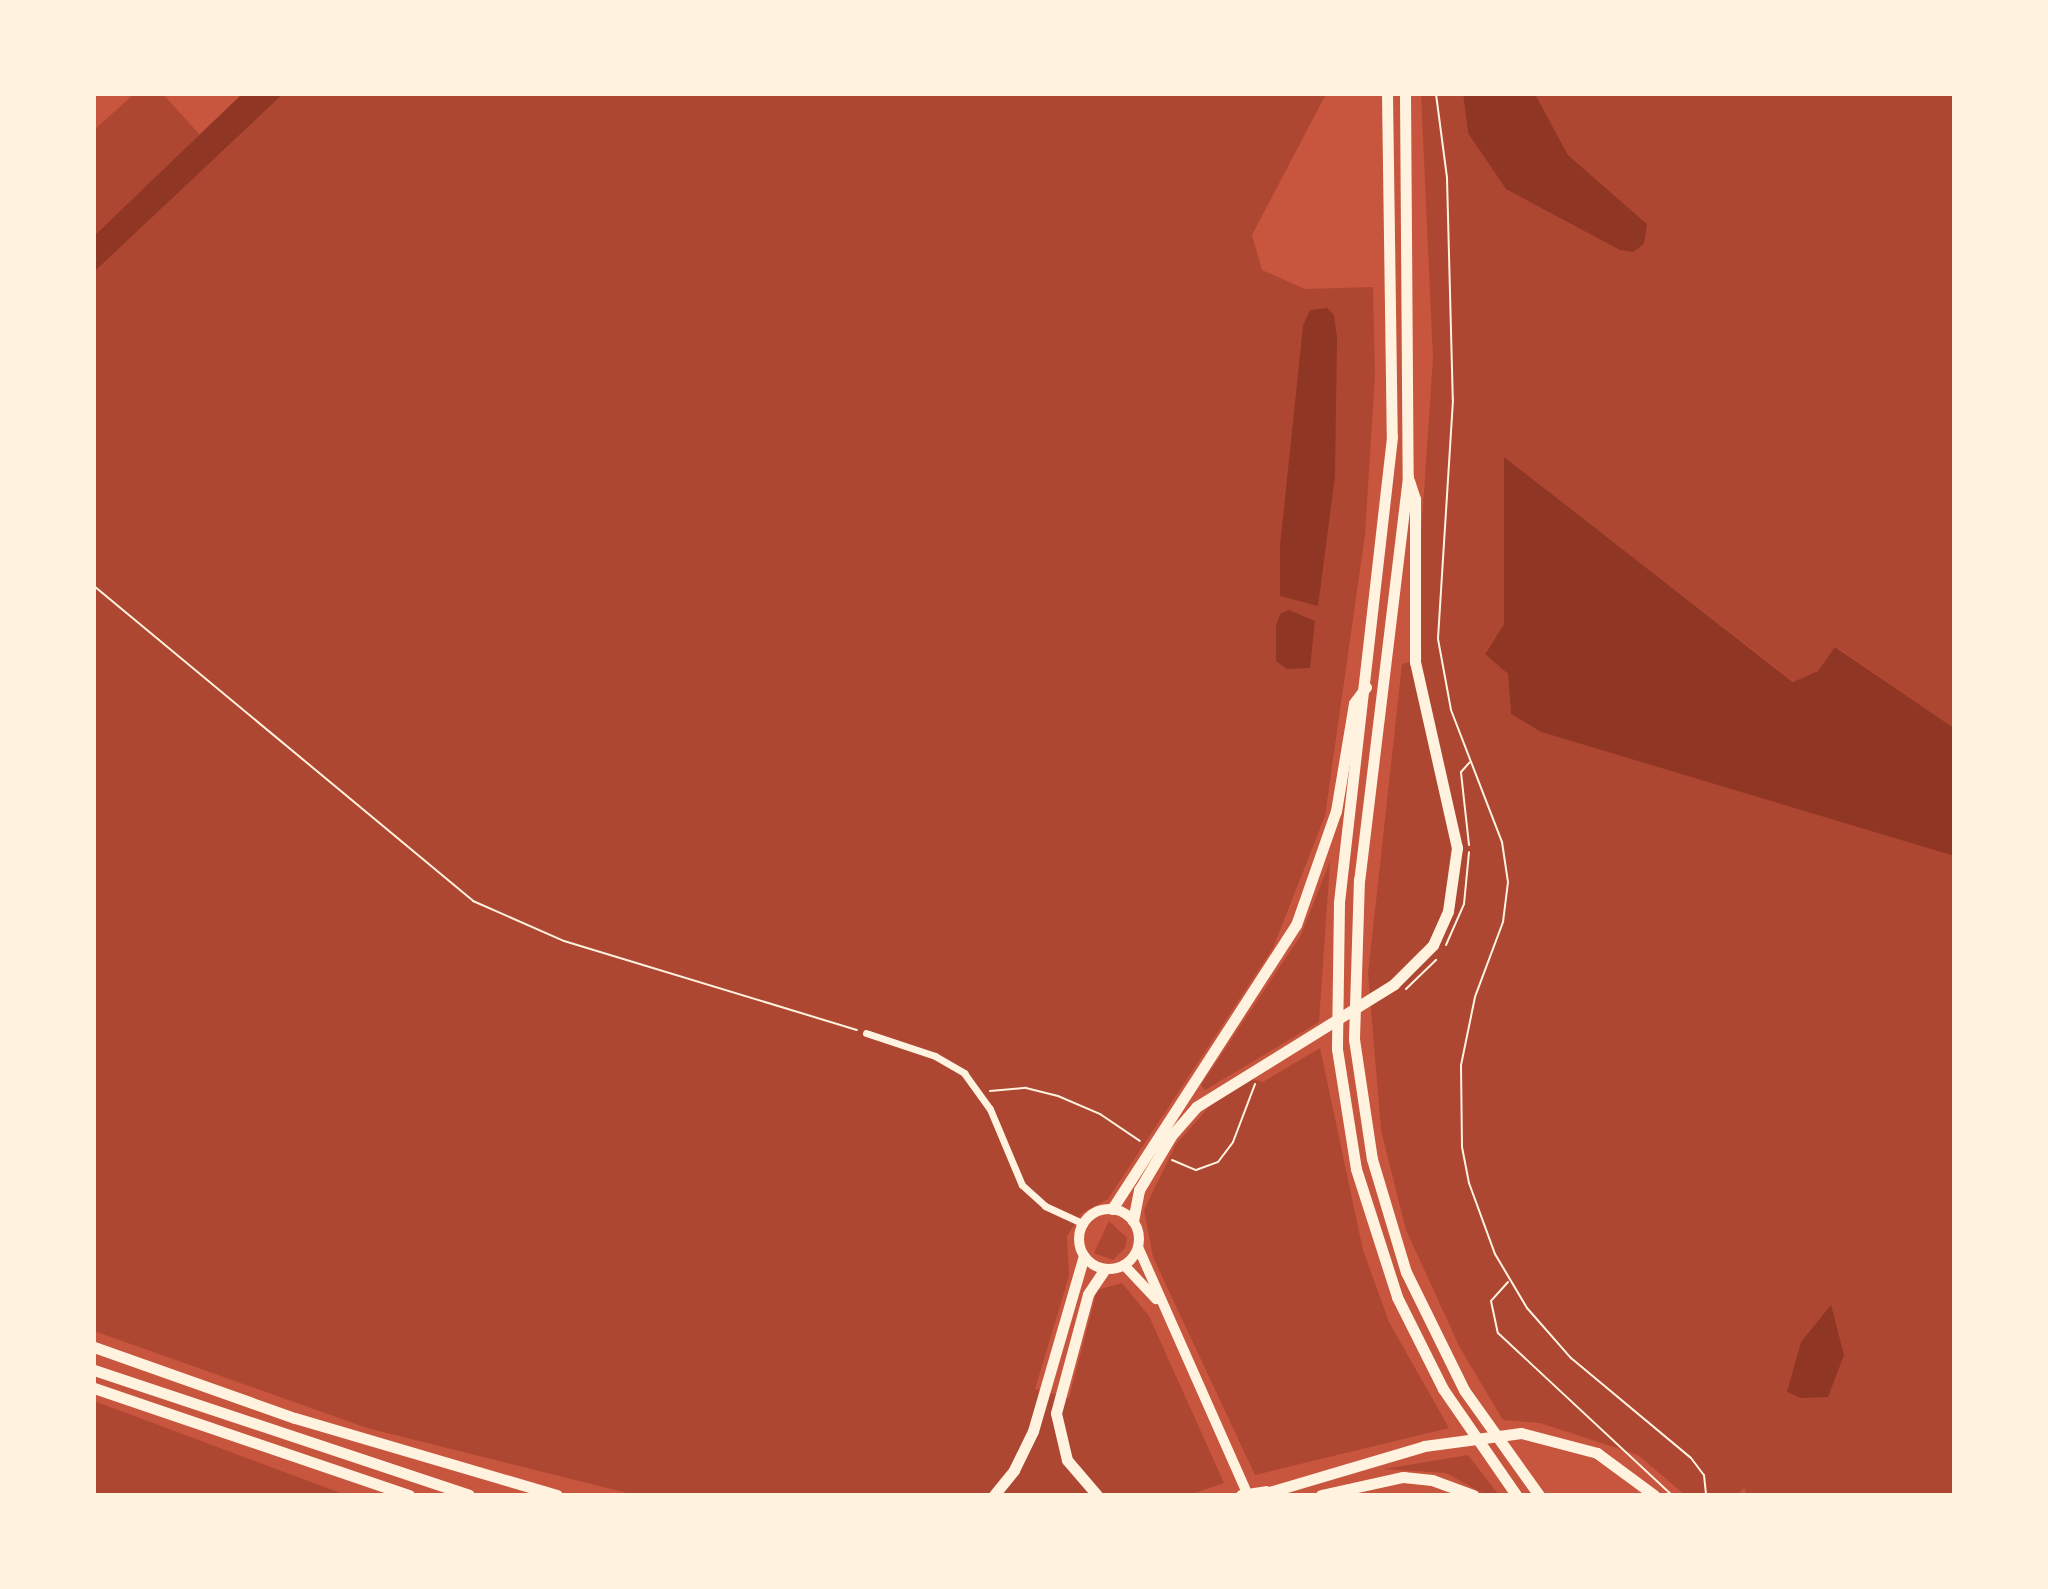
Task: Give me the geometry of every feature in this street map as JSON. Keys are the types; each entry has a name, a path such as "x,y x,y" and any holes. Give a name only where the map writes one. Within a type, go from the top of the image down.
{"highway":[{"path":"1387,94 1392,437 1367,687 1339,903 1335,999 1337,1049 1349,1136 1384,1265 1416,1338 1459,1415 1516,1495"},
{"path":"1405,94 1408,477 1359,879 1352,989 1354,1039 1365,1127 1394,1238 1432,1330 1477,1411 1539,1495"},
{"path":"1133,1221 1146,1178 1196,1107 1394,984 1433,945 1448,911 1457,848 1415,662 1415,499 1408,477"},
{"path":"1112,1209 1296,925 1336,811 1354,703 1367,687"},
{"path":"994,1495 1014,1470 1033,1431 1084,1256"},
{"path":"1097,1495 1067,1460 1056,1413 1088,1294 1105,1269"},
{"path":"94,1347 295,1418 557,1495"},
{"path":"94,1370 469,1495"},
{"path":"94,1388 409,1495"},
{"path":"1259,1495 1424,1446 1488,1434 1549,1437 1615,1464 1654,1495"},
{"path":"1321,1495 1403,1477 1432,1480 1473,1495"},
{"path":"1241,1495 1282,1488"}],"main road":[{"path":"1138,1247 1124,1265 1105,1269 1084,1256 1079,1240 1084,1224 1096,1213 1112,1209 1133,1221 1138,1247 1162,1307 1248,1495"},
{"path":"1124,1265 1162,1307"}],"street":[{"path":"866,1033 951,1064 982,1095 1022,1185 1045,1206 1084,1224"}],"path":[{"path":"1436,94 1447,178 1453,400 1438,639 1451,710 1502,842 1508,882 1503,922 1465,1033 1459,1103 1469,1183 1509,1281 1565,1352 1691,1458 1704,1475 1706,1495"},
{"path":"94,586 473,901 564,941 866,1033"},
{"path":"982,1095 1012,1088 1058,1096 1100,1114 1140,1141"},
{"path":"1509,1281 1491,1301 1498,1333 1672,1495"}],"shaded area":[{"path":"134,94 163,94 200,135 94,236 94,130"},
{"path":"242,94 283,94 94,272 94,236"},
{"path":"283,94 1326,94 1252,235 1262,270 1305,289 1373,287 1375,375 1365,535 1325,816 1273,948 1108,1199 1082,1213 1067,1236 1069,1276 1035,1389 1069,1398 1097,1290 1122,1283 1149,1316 1224,1483 1189,1495 635,1495 367,1428 94,1331 94,272"},
{"path":"1421,94 1463,94 1468,133 1647,224 1568,155 1535,94 1954,94 1954,728 1836,647 1818,671 1794,682 1504,458 1504,624 1485,653 1508,674 1511,714 1541,732 1954,856 1954,1495 1747,1495 1744,1488 1737,1495 1685,1495 1638,1455 1540,1423 1503,1420 1460,1348 1406,1230 1381,1130 1368,974 1402,664 1422,659 1417,594 1433,359"},
{"path":"1463,94 1535,94 1568,155 1647,224 1644,244 1633,252 1620,250 1506,189 1468,133"},
{"path":"1327,308 1334,315 1337,337 1335,476 1318,606 1280,596 1280,546 1303,326 1310,310"},
{"path":"1504,457 1793,682 1818,671 1835,647 1954,728 1954,856 1541,732 1511,714 1508,674 1485,654 1504,624"},
{"path":"1289,610 1315,621 1310,668 1287,669 1276,661 1276,625 1281,613"},
{"path":"1330,861 1319,1022 1205,1090 1201,1085 1301,935"},
{"path":"1320,1048 1363,1250 1389,1322 1449,1428 1255,1475 1153,1257 1144,1210 1176,1144 1217,1098 1249,1078 1263,1082"},
{"path":"1109,1221 1127,1238 1125,1248 1113,1260 1094,1253"},
{"path":"1831,1305 1844,1355 1828,1397 1801,1398 1787,1392 1801,1342"},
{"path":"94,1401 346,1495 94,1495"},
{"path":"1468,1455 1499,1495 1486,1495 1446,1473 1384,1469"}]}
